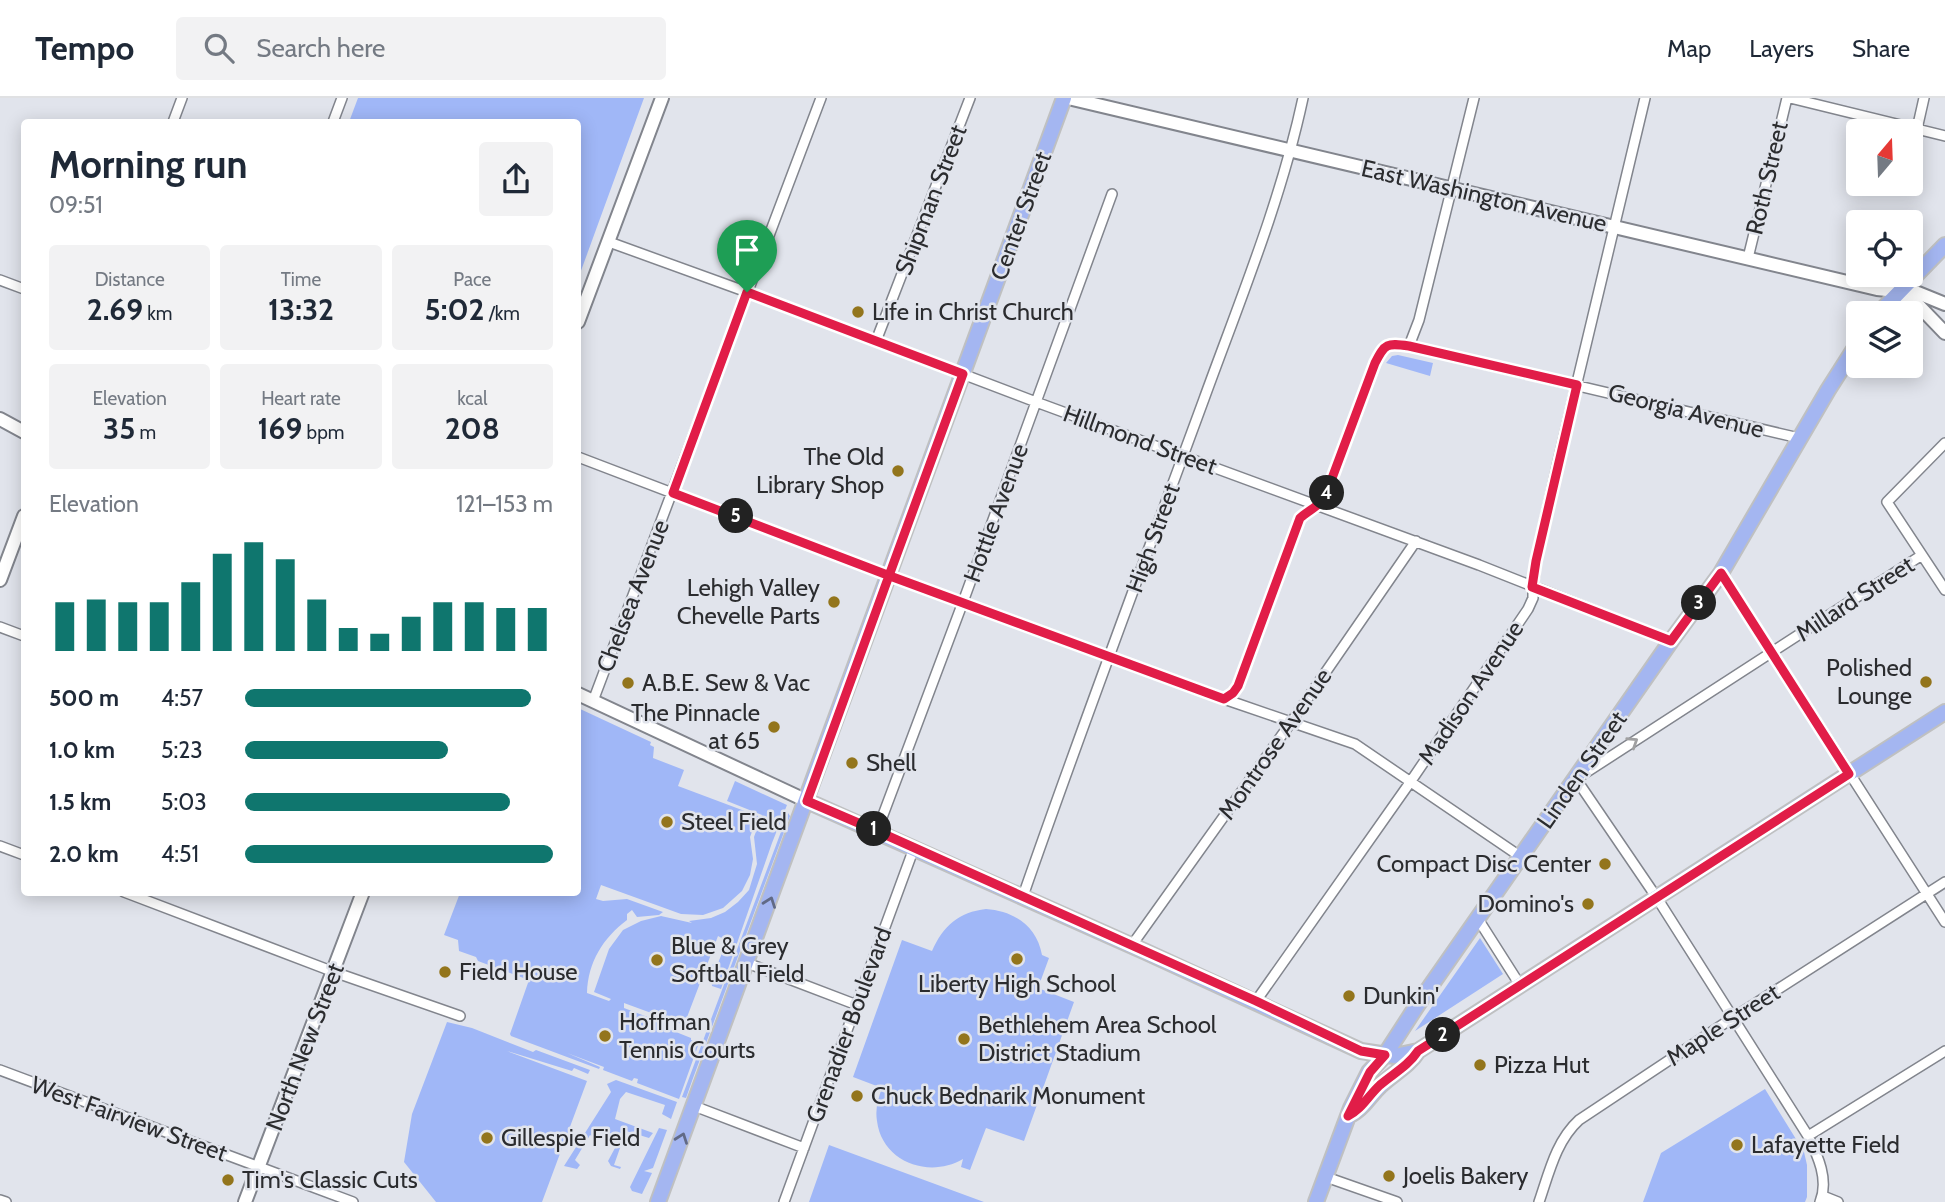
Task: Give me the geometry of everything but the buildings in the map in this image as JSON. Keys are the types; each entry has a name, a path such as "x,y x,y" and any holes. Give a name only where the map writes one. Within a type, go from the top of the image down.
{"main road":[{"name":"Center Street","path":"659,1202 1066,98"},
{"path":"1892,301 1945,245"},
{"name":"Linden Street","path":"1316,1202 1348,1116 1370,1072 1385,1055 1671,641 1721,573 1846,361"},
{"path":"807,801 1132,945 1361,1051 1395,1056 1418,1051 1945,712"},
{"path":"1348,1116 1360,1110 1379,1086 1411,1062 1418,1051"}],"street":[{"path":"174,119 182,98"},
{"path":"334,119 342,98"},
{"path":"581,314 662,98"},
{"name":"Chelsea Avenue","path":"593,701 821,98"},
{"name":"Shipman Street","path":"877,341 970,98"},
{"name":"East Washington Avenue","path":"1066,98 1900,293 1918,293 1945,304"},
{"name":"High Street","path":"1023,896 1266,229 1292,150 1303,98"},
{"path":"1224,699 1238,686 1300,518 1308,510 1319,506 1325,497 1380,353 1384,346 1392,344 1409,346 1419,320 1474,98"},
{"name":"Madison Avenue","path":"1256,1001 1528,609 1533,597 1536,561 1646,98"},
{"path":"1788,98 1875,119"},
{"name":"Roth Street","path":"1748,258 1788,98"},
{"path":"1919,119 1924,98"},
{"path":"1923,130 1945,136"},
{"name":"Hottle Avenue","path":"877,831 1112,194"},
{"name":"Hillmond Street","path":"609,242 1416,541 1671,641"},
{"path":"0,280 21,288"},
{"name":"East Washington Avenue","path":"1900,293 1920,307 1945,333"},
{"name":"Georgia Avenue","path":"1409,346 1799,439"},
{"path":"0,419 21,430"},
{"path":"1945,443 1887,502 1945,590"},
{"path":"581,458 890,576 1224,699 1355,744 1521,857"},
{"path":"0,580 21,524"},
{"name":"Montrose Avenue","path":"1132,945 1416,541"},
{"name":"Millard Street","path":"1576,779 1922,555"},
{"path":"1721,573 1945,922"},
{"path":"0,626 21,635"},
{"path":"581,695 807,801"},
{"path":"1576,779 1657,898 1808,1136 1822,1171 1824,1183 1821,1199 1838,1202"},
{"path":"0,846 21,854"},
{"name":"Grenadier Boulevard","path":"784,1202 914,848"},
{"name":"Maple Street","path":"1539,1202 1559,1146 1571,1128 1606,1101 1732,1018 1945,882"},
{"path":"134,896 334,972 460,1016"},
{"name":"North New Street","path":"246,1202 362,896"},
{"path":"1478,919 1520,985"},
{"path":"747,963 857,1005"},
{"path":"1808,1136 1945,1051"},
{"name":"West Fairview Street","path":"0,1070 353,1202"},
{"path":"694,1106 804,1148"},
{"path":"1326,1177 1398,1202"},
{"path":"0,1200 6,1202"}],"shaded area":[{"path":"358,98 644,98 581,271 581,119 350,119"},
{"path":"1392,356 1433,363 1430,376 1386,363"},
{"path":"581,709 651,742 650,745 654,747 653,758 684,770 678,786 758,816 750,837 753,859 750,875 742,891 723,908 703,915 681,914 601,885 596,899 627,899 663,912 659,915 637,917 632,910 627,914 627,920 598,952 590,971 587,993 609,1001 611,999 594,992 609,949 623,930 641,921 661,916 692,923 689,921 711,918 725,912 749,890 757,864 754,837 762,815 727,801 735,781 787,805 721,989 712,986 711,978 713,964 718,963 727,941 718,936 684,1025 624,1003 624,1008 666,1024 666,1028 699,1043 679,1099 637,1083 638,1079 634,1078 632,1081 603,1070 604,1067 567,1053 600,1067 599,1069 511,1036 529,980 459,951 458,940 444,935 459,896 581,896"},
{"path":"788,813 790,816 686,1098 682,1097"},
{"name":"Bethlehem Area School District Stadium","path":"986,909 1006,913 1029,928 1042,955 1049,958 1038,988 1074,1002 1024,1141 986,1128 970,1170 961,1167 963,1159 950,1165 922,1167 897,1156 881,1135 876,1112 882,1088 853,1077 902,940 932,951 941,934 953,922 968,913"},
{"path":"1480,938 1503,974 1415,1031"},
{"name":"Gillespie Field","path":"447,1022 472,1028 533,1052 536,1050 590,1070 588,1074 574,1068 572,1071 507,1051 587,1081 542,1202 436,1202 404,1162 412,1114"},
{"path":"616,1080 677,1102 671,1119 662,1114 665,1105 626,1092 620,1099 615,1119 653,1133 649,1138 626,1131 614,1165 621,1167 620,1169 611,1166 608,1161 615,1148 599,1137 596,1139 590,1135 575,1160 580,1165 577,1169 564,1166 611,1092 607,1084"},
{"name":"Lafayette Field","path":"1765,1089 1804,1152 1807,1165 1805,1202 1643,1202 1661,1153"},
{"path":"659,1128 667,1130 653,1168 644,1171 652,1173 642,1194 632,1191 630,1187"},
{"path":"829,1145 984,1202 809,1202"}],"place":[{"name":"Life in Christ Church","path":"858,312"},
{"name":"The Old Library Shop","path":"898,471"},
{"name":"Lehigh Valley Chevelle Parts","path":"834,602"},
{"name":"Polished Lounge","path":"1926,682"},
{"name":"A.B.E. Sew & Vac","path":"628,683"},
{"name":"The Pinnacle at 65","path":"774,727"},
{"name":"Shell","path":"852,763"},
{"name":"Steel Field","path":"667,822"},
{"name":"Compact Disc Center","path":"1605,864"},
{"name":"Domino's","path":"1588,904"},
{"name":"Liberty High School","path":"1017,959"},
{"name":"Blue & Grey Softball Field","path":"657,960"},
{"name":"Field House","path":"445,972"},
{"name":"Dunkin'","path":"1349,996"},
{"name":"Hoffman Tennis Courts","path":"605,1036"},
{"name":"Bethlehem Area School District Stadium","path":"964,1039"},
{"name":"Pizza Hut","path":"1480,1065"},
{"name":"Chuck Bednarik Monument","path":"857,1096"},
{"name":"Gillespie Field","path":"487,1138"},
{"name":"Lafayette Field","path":"1737,1145"},
{"name":"Joelis Bakery","path":"1389,1176"},
{"name":"Tim's Classic Cuts","path":"228,1180"}],"route":[{"path":"747,292 673,493 890,576 1224,699 1238,686 1300,518 1308,510 1319,506 1325,497 1357,409 1384,346 1409,346 1577,385 1532,587 1671,641 1721,573 1849,774 1418,1051 1411,1062 1379,1086 1360,1110 1348,1116 1370,1072 1385,1055 1361,1051 1256,1001 807,801 890,576 963,374 747,292"}]}
